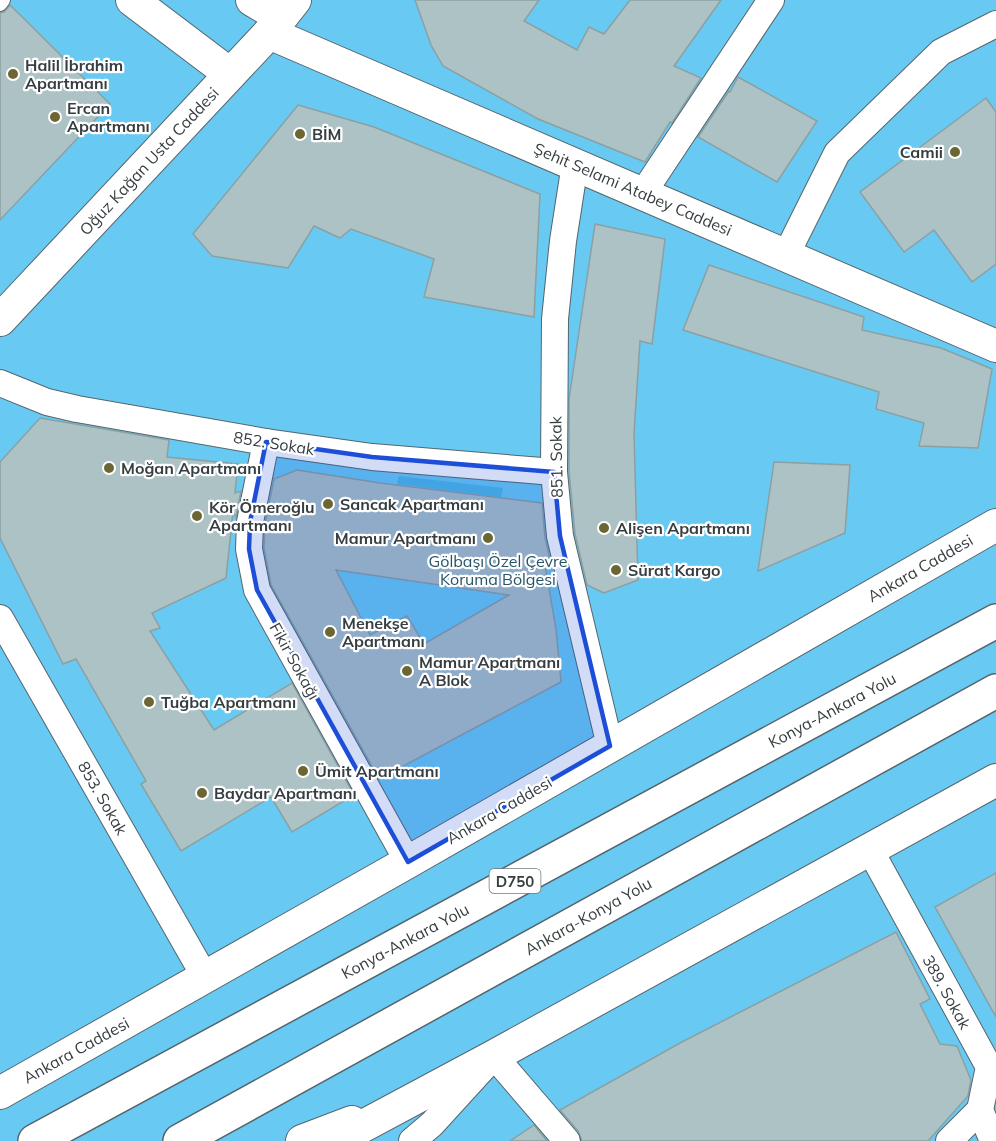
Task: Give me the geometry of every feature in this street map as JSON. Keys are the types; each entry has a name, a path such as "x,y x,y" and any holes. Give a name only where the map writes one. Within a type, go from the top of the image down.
{"highway":[{"name":"Konya-Ankara Yolu","path":"35,1141 996,621"},
{"name":"Ankara-Konya Yolu","path":"180,1141 996,691"}],"street":[{"path":"132,0 231,75"},
{"name":"Şehit Selami Atabey Caddesi","path":"252,0 575,164 996,345"},
{"path":"643,193 771,0"},
{"name":"Oğuz Kağan Usta Caddesi","path":"0,320 231,75 282,17"},
{"path":"786,255 837,153 941,52 996,24"},
{"name":"851. Sokak","path":"575,164 563,241 555,319 554,471 560,536 610,746"},
{"name":"852. Sokak","path":"0,382 47,402 77,409 266,442 372,457 554,471"},
{"name":"Fikir Sokağı","path":"266,442 250,522 249,549 257,590 408,862"},
{"name":"Ankara Caddesi","path":"0,1092 206,977 996,525"},
{"name":"853. Sokak","path":"0,618 206,977"},
{"path":"335,1141 996,780"},
{"name":"389. Sokak","path":"869,848 992,1067 980,1110"},
{"path":"412,1141 432,1124 494,1056"},
{"path":"494,1056 567,1141"},
{"path":"302,1141 428,1091"},
{"path":"949,1141 980,1110 993,1141"}],"lane":[{"path":"0,4 3,0"}],"highlighted area":[{"path":"266,442 372,457 554,472 560,536 610,746 408,862 257,590 249,549 250,522"}],"green space":[{"name":"Gölbaşı Özel Çevre Koruma Bölgesi","path":"0,0 996,0 996,1141 0,1141"}],"shaded area":[{"path":"399,476 503,488 501,497 397,484"}],"building":[{"path":"415,0 539,0 524,21 577,50 589,27 604,34 630,0 721,0 674,66 701,78 645,162 538,119 443,66 431,45"},
{"path":"10,5 110,104 0,220 0,13"},
{"path":"738,77 817,121 777,182 698,137"},
{"name":"Camii","path":"986,98 996,112 996,264 972,282 934,230 904,252 860,192"},
{"path":"298,105 374,127 540,194 534,317 424,297 434,259 351,229 340,238 314,226 288,268 212,256 193,234"},
{"path":"595,224 665,239 652,344 640,341 634,433 638,580 604,593 587,585 575,534 569,471 569,399"},
{"path":"709,265 864,317 862,330 941,348 992,369 978,448 919,446 924,423 876,409 879,392 683,330"},
{"path":"40,418 169,440 167,457 238,464 235,493 241,491 236,517 233,512 226,578 152,613 160,628 150,631 214,730 292,683 354,795 292,832 271,797 181,851 141,784 146,781 76,659 63,664 0,538 0,462"},
{"path":"774,462 850,465 845,533 758,571"},
{"path":"297,470 380,483 542,503 545,538 552,568 545,565 556,629 561,682 379,779 271,585 264,548 265,524 274,479","holes":["336,570 509,595 424,644 407,616 370,635"]},
{"path":"996,873 996,1017 935,907"},
{"path":"896,932 930,999 920,1004 940,1044 957,1046 971,1080 968,1096 928,1141 582,1141 578,1131 560,1110 680,1043"},
{"path":"534,1125 547,1141 510,1141"}],"place":[{"name":"Halil İbrahim Apartmanı","path":"13,74"},
{"name":"Ercan Apartmanı","path":"55,117"},
{"name":"BİM","path":"300,134"},
{"name":"Camii","path":"955,152"},
{"name":"Moğan Apartmanı","path":"109,468"},
{"name":"Sancak Apartmanı","path":"328,504"},
{"name":"Kör Ömeroğlu Apartmanı","path":"197,516"},
{"name":"Alişen Apartmanı","path":"604,528"},
{"name":"Mamur Apartmanı","path":"488,538"},
{"name":"Sürat Kargo","path":"616,570"},
{"name":"Menekşe Apartmanı","path":"330,632"},
{"name":"Mamur Apartmanı A Blok","path":"407,671"},
{"name":"Tuğba Apartmanı","path":"149,702"},
{"name":"Ümit Apartmanı","path":"303,771"},
{"name":"Baydar Apartmanı","path":"202,793"}]}
